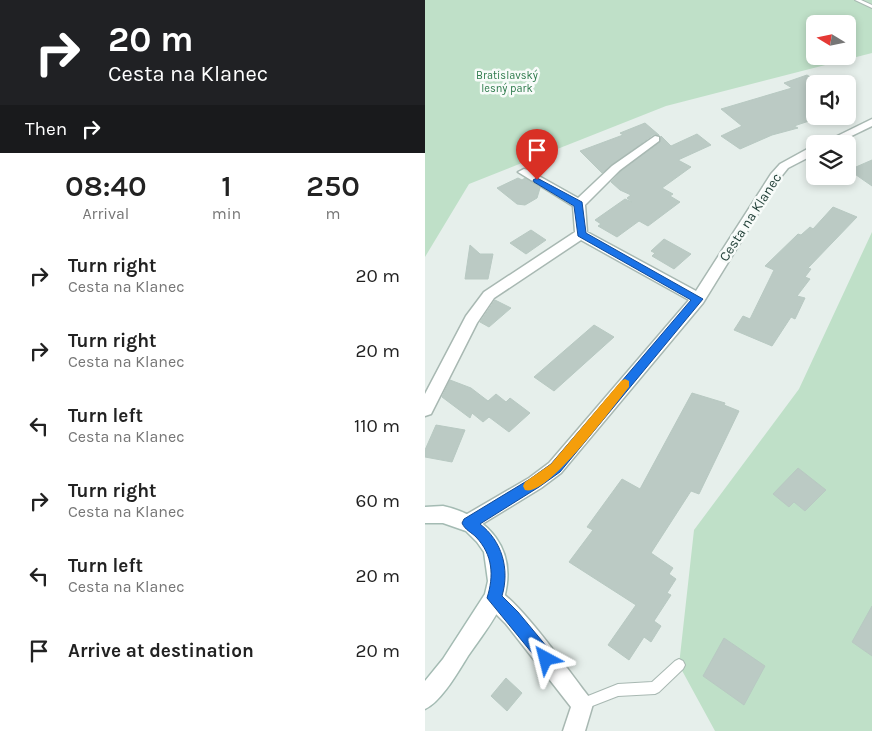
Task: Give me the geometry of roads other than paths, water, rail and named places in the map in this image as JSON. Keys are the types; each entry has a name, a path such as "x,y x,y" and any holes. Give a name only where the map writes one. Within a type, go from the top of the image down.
{"street":[{"path":"845,135 872,122"},
{"path":"581,234 579,204 616,168 655,139"},
{"name":"Cesta na Klanec","path":"469,523 535,483 555,468 698,299 775,176 784,166 806,154"},
{"path":"524,172 579,204"},
{"path":"581,234 698,299"},
{"path":"425,409 471,320 489,295 581,234"},
{"path":"425,515 448,516 469,523 482,534 497,557 499,569 498,585 494,598 450,666 425,698"},
{"path":"494,598 513,617 582,704 574,731"}],"lane":[{"path":"857,0 872,7"},
{"path":"582,704 618,690 655,688 679,665"}],"park label":[{"name":"Bratislavský lesný park","path":"507,81"}]}
